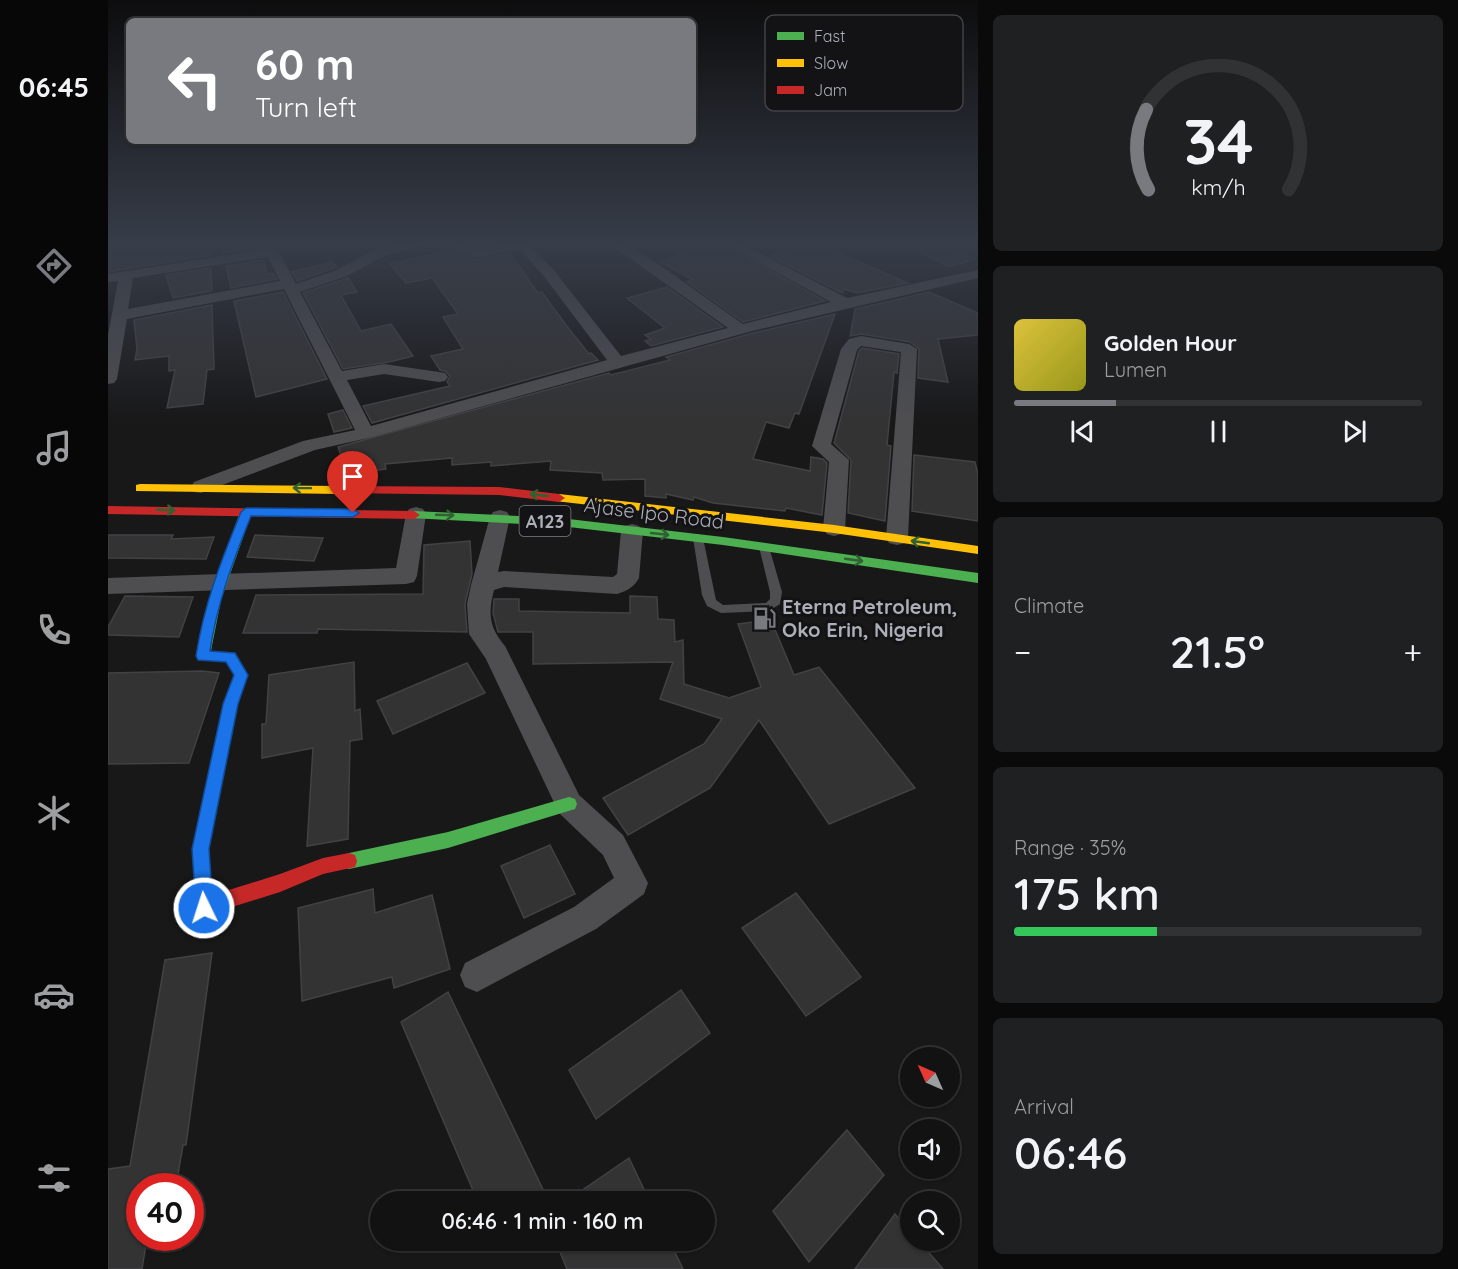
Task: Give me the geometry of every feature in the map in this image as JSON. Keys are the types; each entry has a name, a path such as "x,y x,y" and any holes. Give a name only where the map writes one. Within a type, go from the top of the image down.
{"main road":[{"name":"Ajase Ipo Road","path":"131,488 499,491 834,529 978,550"},
{"name":"Ajase Ipo Road","path":"108,510 500,517 698,538 978,578"},
{"path":"246,512 208,618 203,656 230,657 241,675 231,704 201,849 204,908 323,866 448,840 568,804"}],"street":[{"path":"108,379 114,338 122,315 123,301"},
{"path":"122,315 205,301"},
{"path":"297,301 366,433"},
{"path":"570,301 617,362"},
{"path":"701,301 741,330"},
{"path":"201,487 310,445 366,433 617,362 852,301"},
{"path":"834,529 839,460 821,446 849,349 855,342 867,342 909,349 897,538"},
{"path":"336,377 384,369 439,376"},
{"path":"374,513 384,489"},
{"path":"108,586 406,576 416,514"},
{"path":"477,975 585,918 633,883 613,845 568,804 496,653 481,634 479,604 482,585 500,517"},
{"path":"482,585 504,579 617,586 628,578 632,531"}],"lane":[{"path":"698,538 708,594 711,603 721,609 769,607 776,601 776,592 764,547"}],"building":[{"path":"234,301 288,301 327,379 256,397"},
{"path":"307,301 344,301 361,331 391,324 413,356 343,369"},
{"path":"449,301 549,301 589,354 591,353 598,360 372,423 363,406 450,386 447,382 450,376 440,370 431,356 463,349 443,317 458,314"},
{"path":"631,301 687,301 723,327 651,346 645,341 651,339 645,335 665,328"},
{"path":"714,301 824,301 743,322"},
{"path":"889,301 951,301 978,313 978,335 938,339 948,382 918,378 919,349 910,342 861,334 850,336 855,309"},
{"path":"212,305 214,369 207,370 203,404 167,408 175,370 169,371 169,356 135,360 137,349 134,320"},
{"path":"835,314 799,414 795,413 789,428 766,422 753,459 810,471 811,457 823,459 827,463 822,515 786,508 785,511 713,503 694,497 693,500 666,494 666,498 645,496 645,479 603,480 602,473 550,470 551,461 491,466 491,462 452,465 452,458 385,464 386,469 367,472 366,466 345,467 338,447 609,373 611,375 670,360 666,357 753,333"},
{"path":"862,348 899,354 897,373 894,372 887,445 891,446 885,521 848,513 851,460 834,443 859,351"},
{"path":"343,410 352,428 334,432 328,414"},
{"path":"914,455 975,462 978,474 978,521 912,511"},
{"path":"108,535 173,535 171,539 214,537 206,559 108,558"},
{"path":"255,535 323,538 314,561 247,557"},
{"path":"470,541 472,574 465,604 467,632 318,629 317,633 243,633 256,595 423,594 424,545"},
{"path":"125,596 193,597 179,637 108,635 108,627"},
{"path":"630,596 657,597 658,619 674,620 675,642 683,640 684,684 729,698 761,687 738,624 771,620 794,675 819,667 915,788 829,824 759,720 710,788 628,835 603,798 704,744 722,719 660,699 673,662 533,664 533,632 498,632 493,613 494,599 519,599 519,611 630,613"},
{"path":"354,662 355,711 360,709 362,739 350,741 348,839 307,846 313,748 262,758 262,724 266,724 269,675"},
{"path":"467,663 485,693 393,734 377,701"},
{"path":"202,671 219,673 189,763 108,764 108,673"},
{"path":"550,845 575,894 524,918 501,866"},
{"path":"373,889 375,913 432,895 450,969 394,988 392,977 302,1001 298,908"},
{"path":"796,893 861,977 806,1016 742,928"},
{"path":"212,953 186,1145 183,1145 178,1173 126,1173 126,1251 145,1251 142,1269 108,1269 108,1169 130,1166 165,960"},
{"path":"681,990 710,1033 596,1119 569,1070"},
{"path":"448,992 544,1191 473,1191 401,1022"},
{"path":"847,1130 884,1175 809,1262 773,1211"},
{"path":"629,1158 645,1191 581,1191"},
{"path":"895,1214 900,1220 900,1251 927,1251 943,1269 855,1269"},
{"path":"560,1251 674,1251 683,1269 567,1269"}],"traffic: fast":[{"path":"216,903 204,907 201,849 231,704 241,675 230,657 203,656 215,600 246,512"},
{"path":"414,515 560,522 723,541 978,578"},
{"path":"349,861 448,840 569,804"}],"traffic: slow":[{"path":"140,488 340,490"},
{"path":"559,498 834,529 978,550"}],"traffic: jam":[{"path":"340,490 499,491 559,498"},
{"path":"108,510 414,515"},
{"path":"216,903 280,883 323,866 349,861"}],"place":[{"name":"Eterna Petroleum, Oko Erin, Nigeria","path":"764,618"}],"route":[{"path":"204,908 201,849 231,704 241,675 230,657 203,656 208,618 219,582 246,512 353,513"}]}
